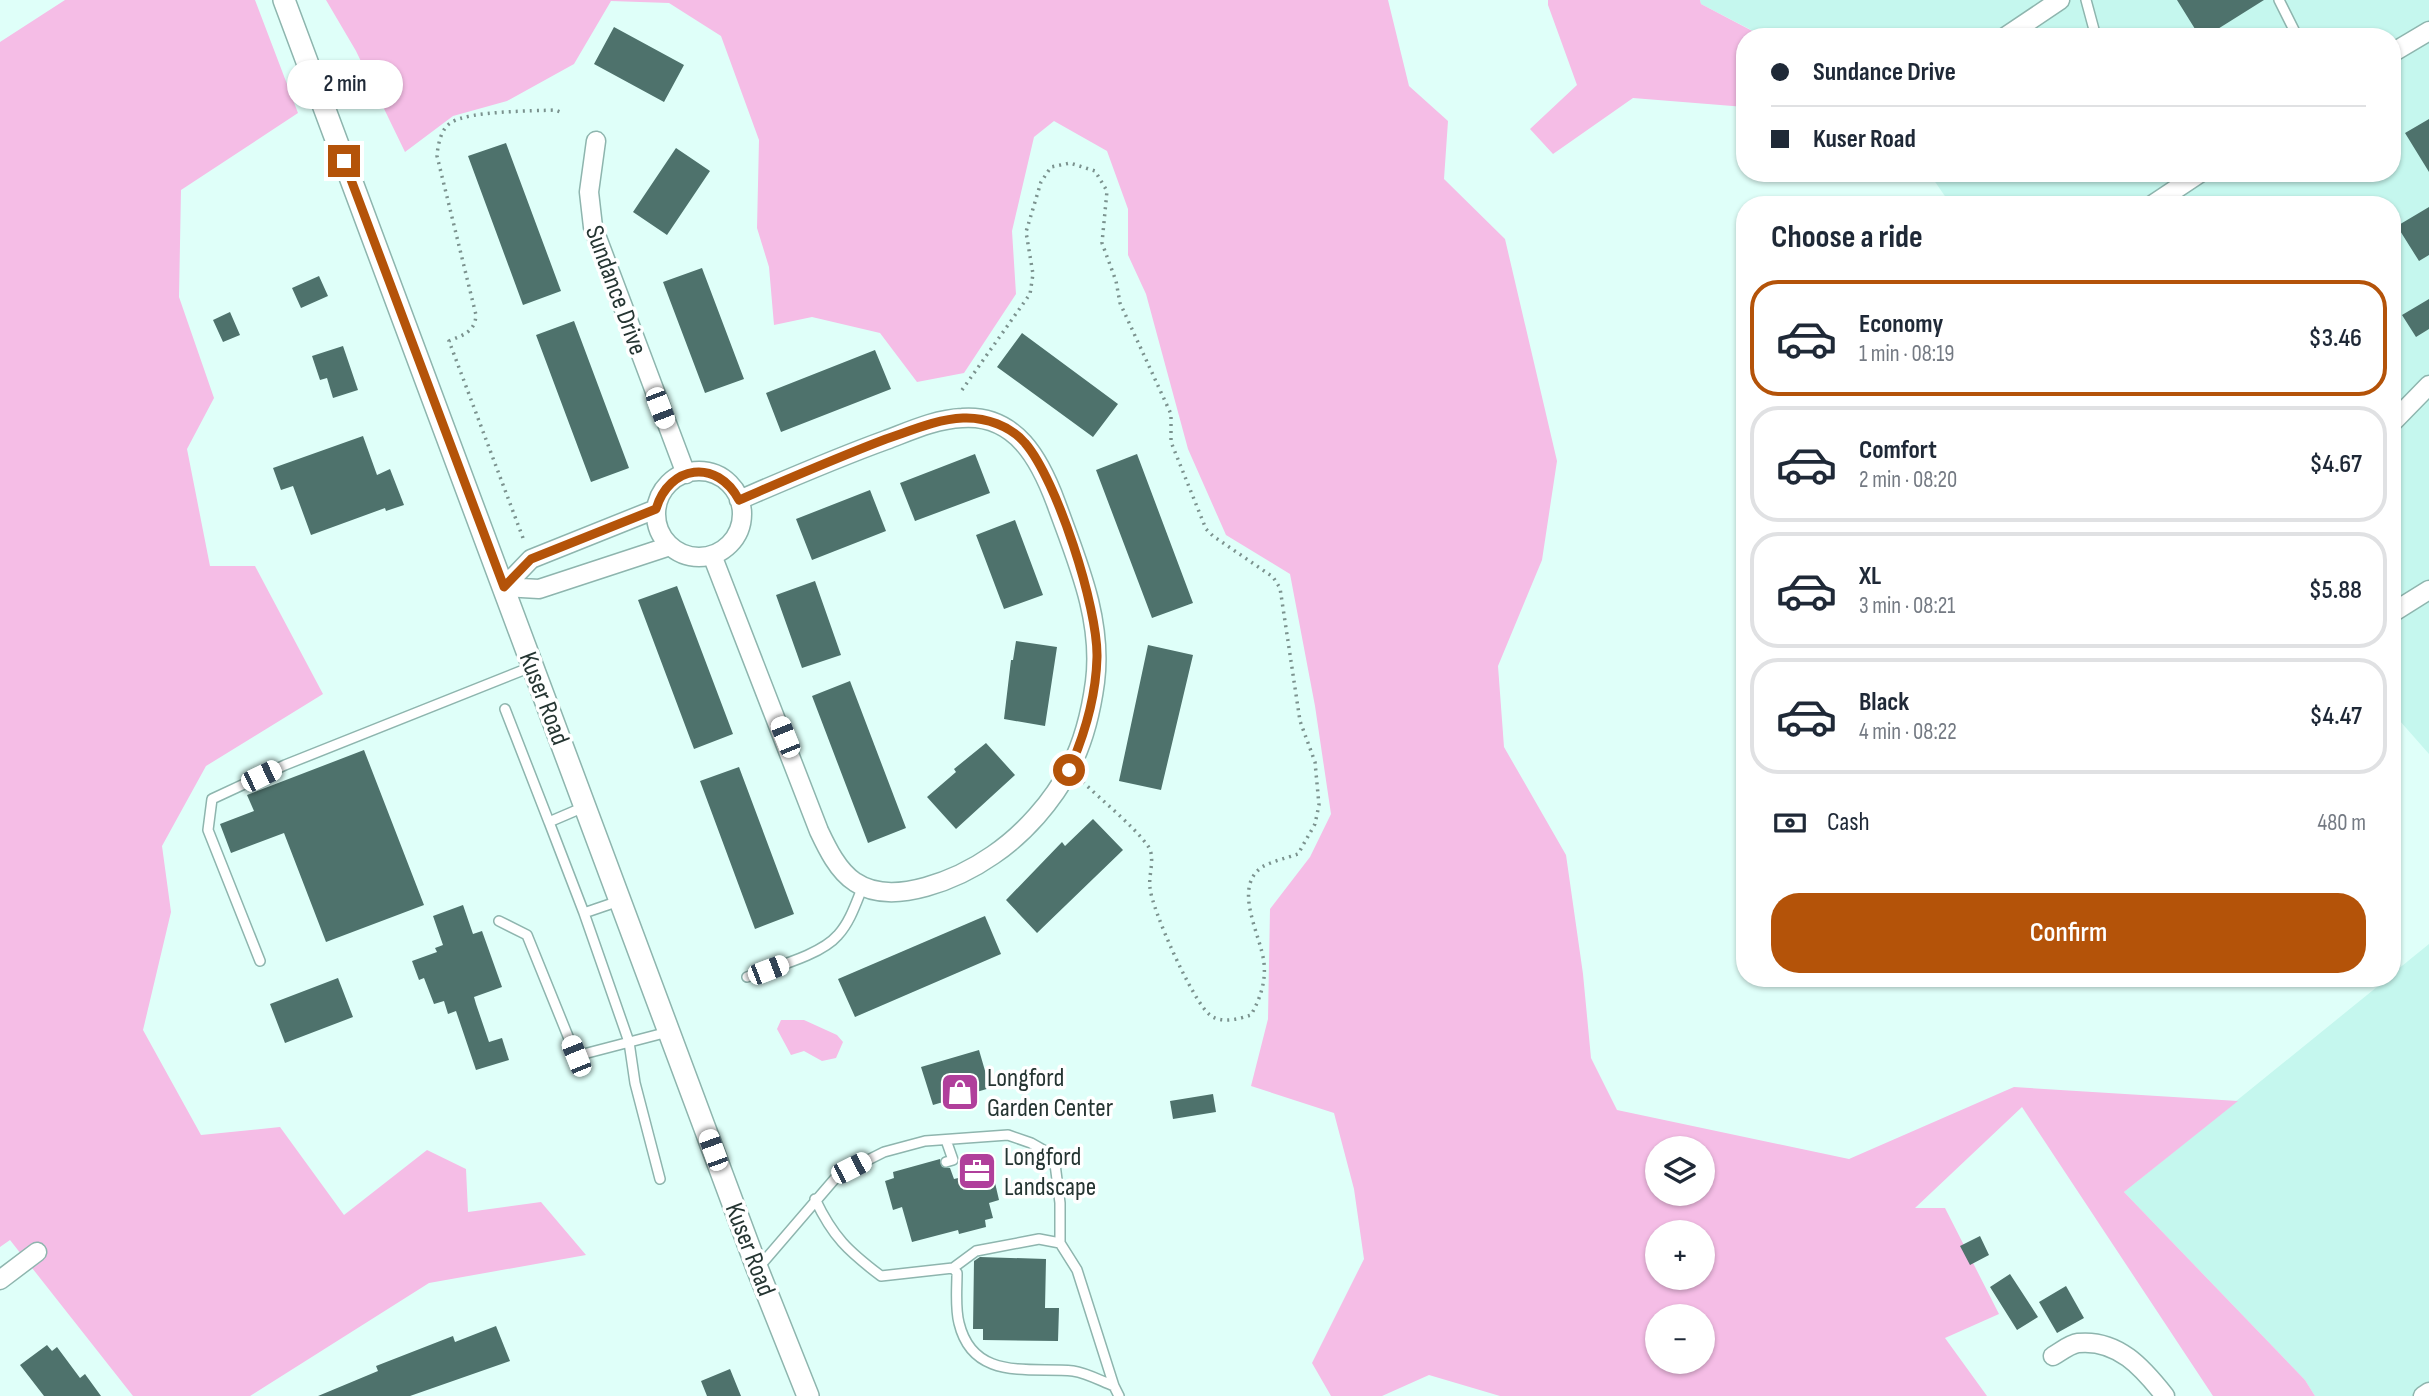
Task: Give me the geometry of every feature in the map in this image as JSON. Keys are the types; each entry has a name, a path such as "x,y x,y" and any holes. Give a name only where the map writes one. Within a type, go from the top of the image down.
{"street":[{"name":"Kuser Road","path":"284,0 757,1268 808,1396"},
{"path":"2018,28 2060,0"},
{"path":"2401,48 2429,31"},
{"name":"Sundance Drive","path":"596,141 589,192 593,227 686,474"},
{"path":"2166,196 2186,182"},
{"path":"2401,414 2429,385"},
{"path":"712,555 819,831 830,853 855,882 888,892 917,891 970,868 994,855 1022,831 1069,770 1083,737 1095,682 1096,642 1082,571 1047,478 1025,442 1012,432 985,420 963,418 911,430 846,454 739,500"},
{"path":"704,472 722,478 739,500 741,511 737,533 723,550 712,555 690,556 670,546 659,529 656,509 666,487 686,474 704,472"},
{"path":"504,587 531,559 656,509"},
{"path":"504,587 539,589 670,546"},
{"path":"2401,607 2429,590"},
{"path":"0,1280 37,1252"},
{"path":"2053,1356 2076,1343 2110,1347 2138,1363 2165,1396"},
{"path":"2423,1396 2429,1392"}],"lane":[{"path":"2086,0 2094,28"},
{"path":"2279,0 2293,28"},
{"path":"260,961 208,830 212,799 285,765 533,666"},
{"path":"505,709 584,913 629,1042 635,1083 660,1179"},
{"path":"549,822 586,807"},
{"path":"747,977 808,954 837,937 848,922 863,886"},
{"path":"584,913 621,901"},
{"path":"499,921 527,935 576,1056 670,1032"},
{"path":"757,1268 838,1175 884,1152 925,1141 1011,1135 1045,1152 1055,1164 1060,1203 1060,1243 1077,1269 1119,1396"},
{"path":"946,1140 953,1160 946,1162"},
{"path":"816,1199 828,1226 846,1250 881,1276 953,1268 976,1251 1039,1239 1060,1243"},
{"path":"953,1268 957,1273 959,1323 972,1350 985,1362 998,1367 1076,1371 1114,1386"}],"path":[{"path":"523,538 449,341 469,332 475,324 476,314 437,156 438,143 446,127 465,117 555,110 563,113"},
{"path":"962,390 1030,294 1033,274 1026,232 1041,181 1051,167 1070,163 1095,171 1107,191 1102,243 1116,281 1120,303 1171,414 1171,442 1206,529 1213,537 1273,577 1280,588 1300,721 1315,762 1319,804 1315,824 1298,854 1264,866 1252,877 1248,894 1264,964 1261,996 1251,1015 1238,1020 1210,1016 1198,999 1154,907 1149,887 1152,867 1149,848 1081,779"}],"shaded area":[{"path":"65,0 255,0 298,113 181,190 179,297 214,398 187,449 210,566 255,566 323,694 206,766 162,846 171,912 143,1030 201,1135 280,1127 344,1215 427,1150 466,1169 468,1212 541,1202 586,1255 429,1283 250,1396 133,1396 10,1240 0,1247 0,42"},
{"path":"326,0 1388,0 1409,86 1448,121 1444,179 1505,239 1557,461 1542,560 1498,666 1504,747 1566,855 1583,974 1591,1058 1617,1110 1849,1159 2014,1087 2238,1101 2124,1192 2305,1380 2315,1396 2213,1396 2022,1107 1915,1208 1945,1208 1999,1314 1945,1338 1987,1396 1500,1396 1429,1375 1382,1396 1331,1396 1312,1363 1364,1259 1354,1189 1334,1113 1251,1086 1268,1019 1270,909 1310,857 1331,814 1315,706 1290,574 1226,535 1188,449 1146,294 1128,255 1128,209 1107,151 1054,121 1034,137 1012,231 1016,294 964,373 917,382 880,333 812,317 774,325 769,267 757,228 759,140 721,36 669,3 611,1 574,64 507,101 453,116 405,152 356,51"},
{"path":"1548,0 1700,0 1701,4 1747,28 1736,28 1736,106 1633,98 1553,154 1530,129 1577,85"},
{"path":"1700,0 2429,0 2429,754 2401,722 2401,196 1945,196 1935,182 2401,182 2401,28 1747,28 1701,4"},
{"path":"2429,944 2429,1396 2315,1396 2305,1380 2124,1192 2377,987 2401,987 2401,967"},
{"path":"781,1020 804,1020 837,1035 843,1042 836,1058 822,1061 804,1051 791,1055 777,1029"}],"building":[{"path":"2177,0 2264,0 2219,28 2194,28"},
{"path":"614,27 684,65 664,102 594,64"},
{"path":"2429,119 2429,172 2405,133"},
{"path":"506,143 561,291 523,305 468,156"},
{"path":"676,148 710,171 667,235 633,212"},
{"path":"2429,207 2429,255 2419,261 2401,232 2401,224"},
{"path":"702,268 744,379 705,393 663,282"},
{"path":"319,276 328,296 301,308 292,288"},
{"path":"2429,299 2429,329 2416,337 2402,315"},
{"path":"230,312 240,335 223,342 213,320"},
{"path":"574,321 629,468 591,482 536,335"},
{"path":"1022,333 1118,404 1093,437 997,367"},
{"path":"343,346 358,390 333,398 327,378 320,380 312,356"},
{"path":"875,350 891,389 781,432 766,393"},
{"path":"363,436 377,475 390,469 404,505 386,511 385,508 311,535 293,486 281,490 273,468"},
{"path":"975,454 990,493 915,521 900,483"},
{"path":"1137,454 1193,603 1152,618 1096,470"},
{"path":"870,490 886,531 812,560 796,519"},
{"path":"1015,520 1043,595 1004,609 976,535"},
{"path":"815,581 841,655 802,668 776,595"},
{"path":"677,586 733,734 694,749 638,600"},
{"path":"1016,641 1057,647 1045,726 1004,719"},
{"path":"1148,645 1193,655 1161,790 1119,781"},
{"path":"850,681 906,828 868,843 812,696"},
{"path":"986,743 1015,775 956,829 927,797 956,772 954,769"},
{"path":"364,750 424,905 326,942 284,833 231,853 220,824 254,811 247,795"},
{"path":"739,767 794,914 755,929 700,781"},
{"path":"1093,819 1123,850 1037,933 1006,900 1062,842 1065,846"},
{"path":"463,905 473,934 482,931 502,987 474,997 476,1004 489,1042 502,1038 509,1060 476,1070 456,1011 448,1014 444,1001 434,1004 424,978 419,980 412,961 437,952 435,948 443,945 433,916"},
{"path":"985,916 1001,954 855,1017 838,979"},
{"path":"338,978 353,1017 285,1043 270,1004"},
{"path":"979,1050 990,1088 933,1105 921,1067"},
{"path":"1213,1094 1216,1112 1173,1119 1170,1101"},
{"path":"940,1159 942,1167 950,1168 954,1179 992,1170 999,1200 989,1203 993,1218 985,1220 986,1227 959,1234 958,1230 912,1242 902,1207 893,1210 885,1181 894,1178 893,1172"},
{"path":"1980,1236 1989,1255 1970,1265 1960,1246"},
{"path":"980,1257 1046,1259 1045,1308 1059,1308 1058,1341 983,1340 983,1329 973,1329 974,1261"},
{"path":"2010,1274 2038,1317 2017,1330 1990,1287"},
{"path":"2066,1286 2084,1318 2057,1333 2039,1302"},
{"path":"496,1326 510,1361 410,1396 318,1396 378,1371 376,1366 453,1336 455,1342"},
{"path":"47,1345 52,1351 57,1347 80,1378 85,1374 101,1396 44,1396 20,1365"},
{"path":"730,1369 741,1396 707,1396 701,1381"}],"place":[{"name":"Longford Garden Center","path":"960,1092"},
{"name":"Longford Landscape","path":"977,1171"}],"route":[{"path":"344,161 504,587 531,559 656,509 666,487 686,474 704,472 722,478 739,500 846,454 911,430 963,418 999,424 1025,442 1047,478 1082,571 1094,625 1097,658 1090,711 1083,737 1069,770"}]}
